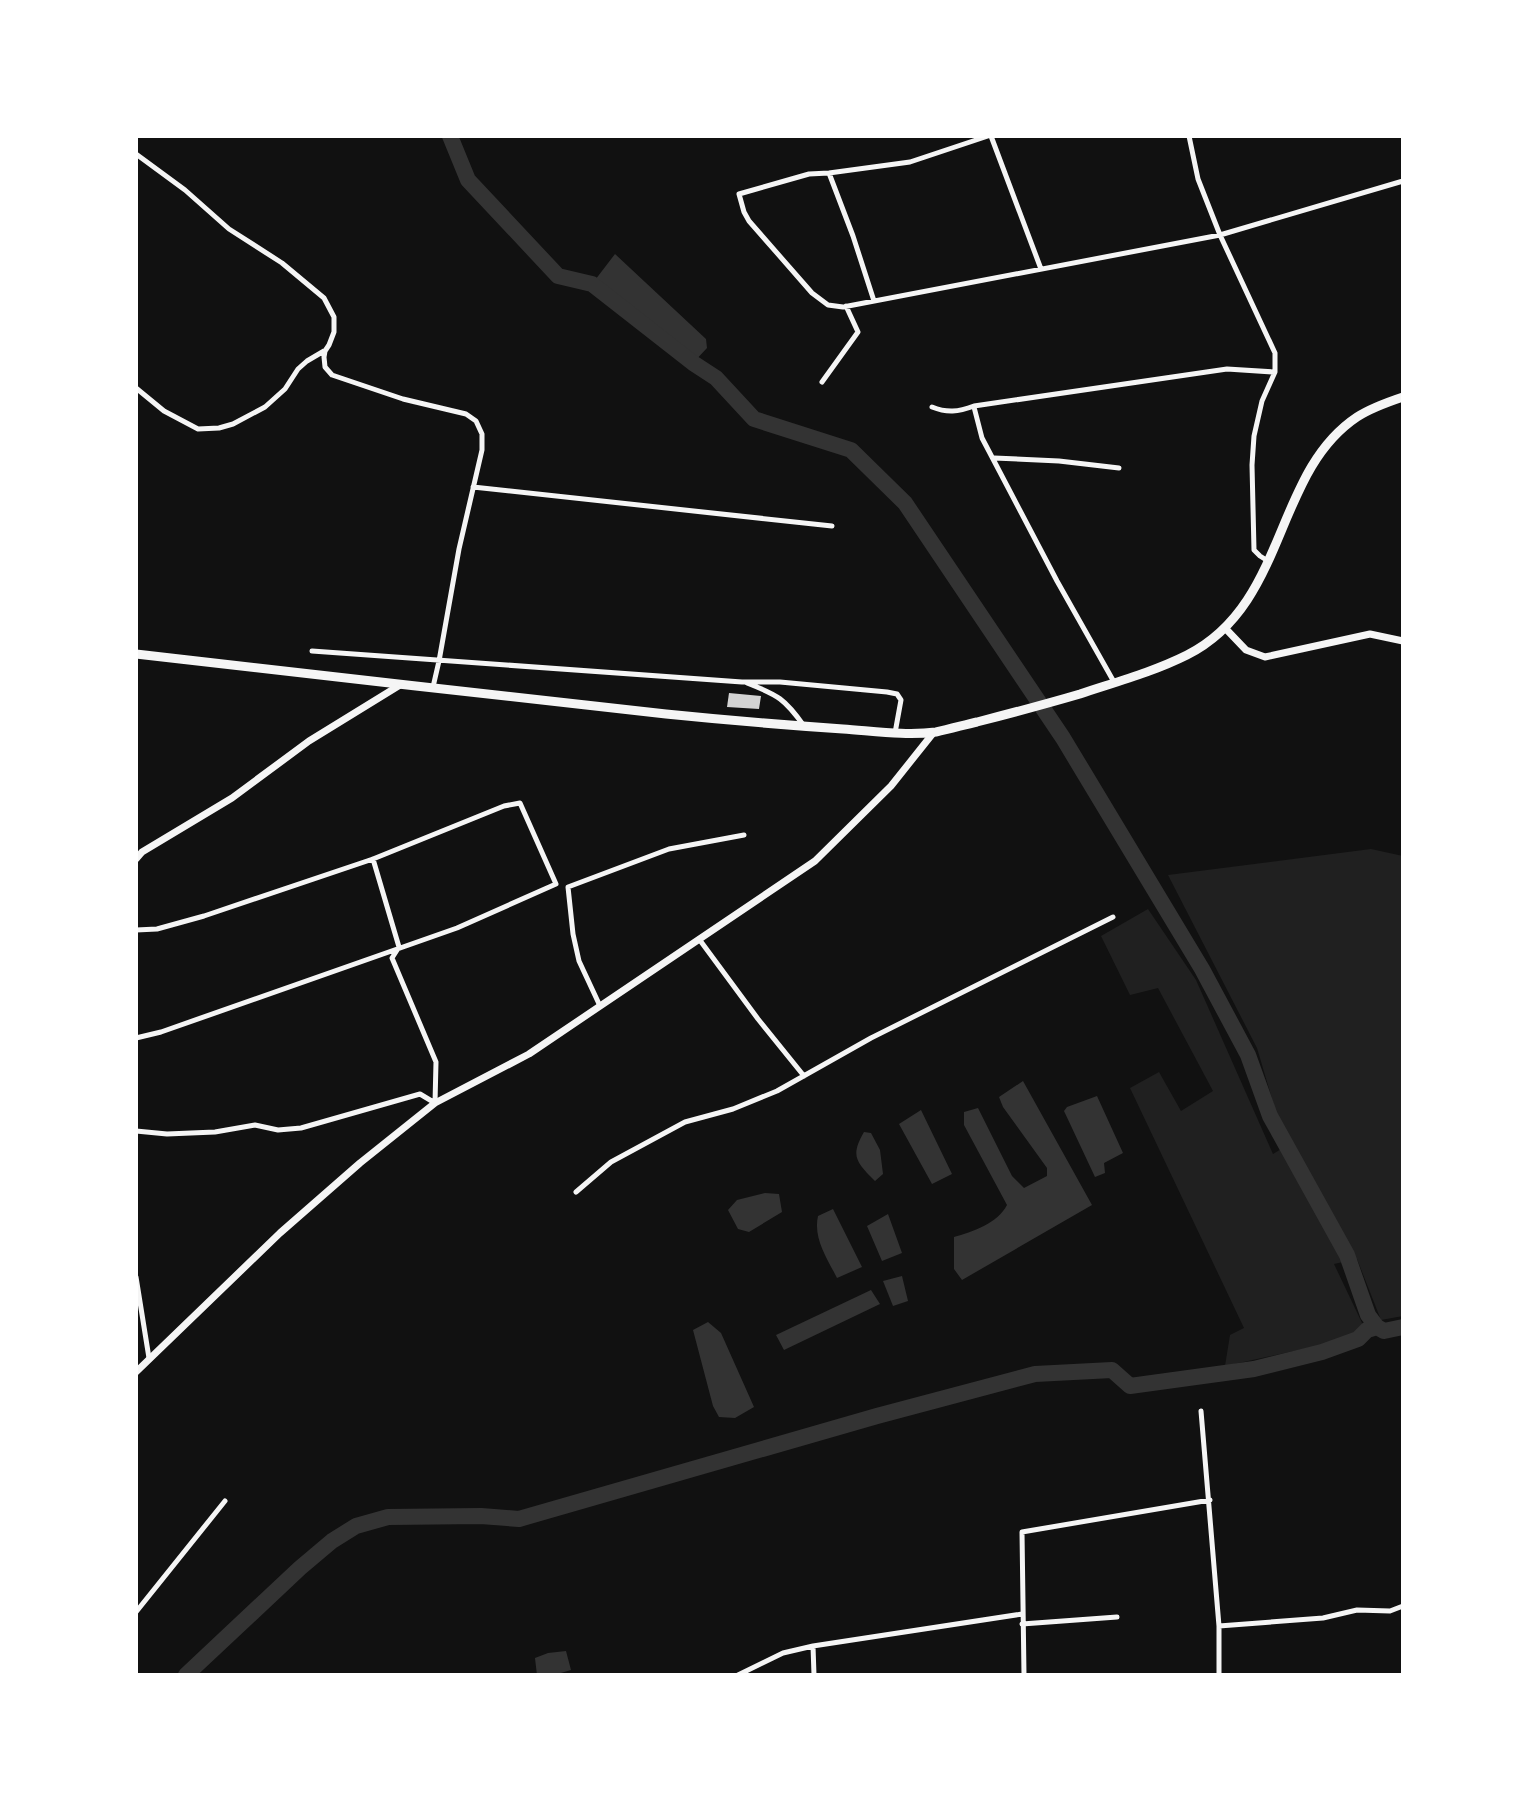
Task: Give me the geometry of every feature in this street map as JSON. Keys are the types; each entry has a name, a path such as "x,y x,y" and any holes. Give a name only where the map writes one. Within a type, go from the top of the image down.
{"highway":[{"path":"136,654 722,720 895,733 934,732 1014,713 1115,683 1205,645 1225,628 1247,602 1269,562 1306,478 1325,448 1357,417 1403,397"}],"street":[{"path":"1041,269 989,136 910,162 809,174 739,194 749,221 812,293 828,305 846,306 874,301 1220,235 1403,181"},
{"path":"1189,136 1198,179 1220,235 1275,353 1275,372 1256,424 1252,465 1254,550 1269,562"},
{"path":"136,154 185,190 229,229 282,263 324,298 332,310 335,324 325,351 325,367"},
{"path":"829,173 874,301"},
{"path":"822,382 858,332 846,306"},
{"path":"136,388 164,411 198,429 219,428 265,407 285,389 298,369 325,351"},
{"path":"307,361 318,362 337,377 403,399 466,414 476,421 482,434 482,450 459,549 433,688"},
{"path":"932,407 944,412 960,411 974,406 1227,369 1275,372"},
{"path":"974,406 982,438 1115,683"},
{"path":"993,458 1119,468"},
{"path":"473,487 832,526"},
{"path":"1225,628 1246,650 1265,657 1370,634 1403,641"},
{"path":"312,651 742,682 780,682 897,694 901,700 895,733"},
{"path":"742,682 774,693 792,709 804,726"},
{"path":"136,859 142,852 232,798 309,741 400,685"},
{"path":"136,1372 280,1233 435,1103 529,1054 815,861 891,786 934,732"},
{"path":"136,930 157,929 204,916 373,859 504,806 520,803 556,884"},
{"path":"136,1038 161,1032 457,928 556,884 568,887 669,849 744,835"},
{"path":"373,859 399,947 392,958 436,1062 435,1103"},
{"path":"568,887 579,961 600,1006"},
{"path":"576,1192 611,1162 685,1122 733,1109 777,1091 871,1038 1113,917"},
{"path":"699,939 804,1076"},
{"path":"136,1131 167,1134 215,1132 255,1125 278,1130 301,1128 420,1094 435,1103"},
{"path":"136,1277 149,1358"},
{"path":"1201,1411 1219,1626 1219,1675"},
{"path":"1024,1675 1022,1532 1210,1500"},
{"path":"136,1612 225,1501"},
{"path":"1219,1626 1323,1618 1357,1610 1390,1611 1403,1606"},
{"path":"738,1675 783,1653 813,1646 1022,1614"},
{"path":"1022,1624 1117,1617"},
{"path":"813,1646 814,1675"}],"shaded area":[{"path":"615,254 706,339 707,348 693,363 592,284"},
{"path":"1371,849 1403,856 1403,1316 1381,1320 1357,1259 1334,1264 1363,1325 1353,1338 1225,1366 1230,1335 1244,1328 1130,1088 1159,1072 1181,1111 1213,1091 1158,988 1130,995 1101,936 1148,909 1196,980 1273,1154 1286,1146 1257,1048 1168,875"},
{"path":"1023,1081 1092,1205 962,1280 954,1269 954,1237 991,1222 1007,1205 964,1125 964,1112 978,1108 1012,1176 1024,1188 1047,1176 1047,1168 999,1097"},
{"path":"1097,1096 1123,1153 1104,1163 1105,1173 1095,1177 1064,1111 1067,1107"},
{"path":"921,1110 952,1174 932,1184 899,1124"},
{"path":"864,1132 871,1133 880,1150 883,1174 875,1181 857,1158 857,1147"},
{"path":"765,1193 779,1194 782,1212 749,1232 738,1229 728,1210 737,1200"},
{"path":"833,1209 862,1267 837,1278 817,1232 818,1216"},
{"path":"888,1214 902,1253 882,1261 867,1226"},
{"path":"902,1276 908,1301 893,1306 883,1281"},
{"path":"871,1290 880,1304 784,1350 776,1335"},
{"path":"708,1322 721,1333 754,1407 735,1418 719,1417 713,1406 693,1330"},
{"path":"566,1651 571,1670 554,1675 537,1675 535,1658"}],"building":[{"path":"729,693 761,696 759,709 727,707"}],"waterway":[{"path":"450,136 468,180 558,276 592,284 716,378 754,419 851,450 905,503 1063,738 1202,969 1248,1055 1270,1116 1347,1255 1368,1315 1377,1327"},
{"path":"186,1675 300,1568 356,1526 388,1517 481,1516 519,1519 1035,1374 1112,1370 1130,1386 1254,1369 1322,1352 1358,1339 1367,1330 1377,1327 1384,1331 1403,1327"}]}
